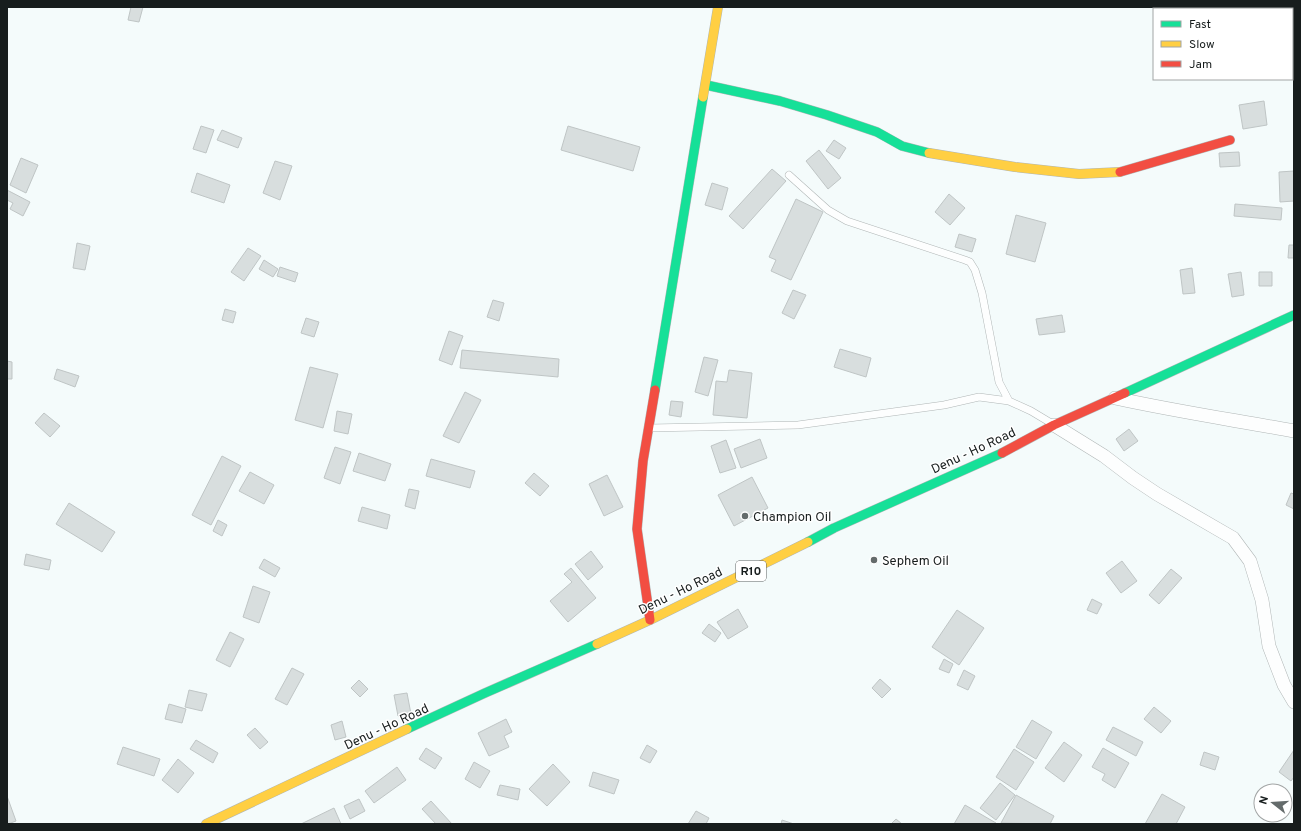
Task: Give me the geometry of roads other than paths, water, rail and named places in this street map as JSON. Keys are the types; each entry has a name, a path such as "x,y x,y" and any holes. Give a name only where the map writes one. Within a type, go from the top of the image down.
{"main road":[{"path":"650,620 637,529 643,461 718,7"},
{"path":"706,85 780,101 827,115 877,132 902,146 938,155 1015,167 1078,174 1118,173 1230,140"},
{"name":"Denu - Ho Road","path":"206,824 485,693 650,620 834,528 1004,452 1054,425 1294,315"}],"street":[{"path":"1115,398 1154,407 1209,415 1294,431"},
{"path":"1054,425 1104,456 1157,494 1233,538 1250,561 1262,600 1269,646 1284,686 1294,702"}],"lane":[{"path":"789,175 828,210 847,221 970,262 975,270 982,293 999,382 1009,401"},
{"path":"648,428 798,425 929,407 979,397 1009,401 1031,411 1054,425"}],"place":[{"name":"Champion Oil","path":"745,516"},
{"name":"Sephem Oil","path":"874,560"}]}
